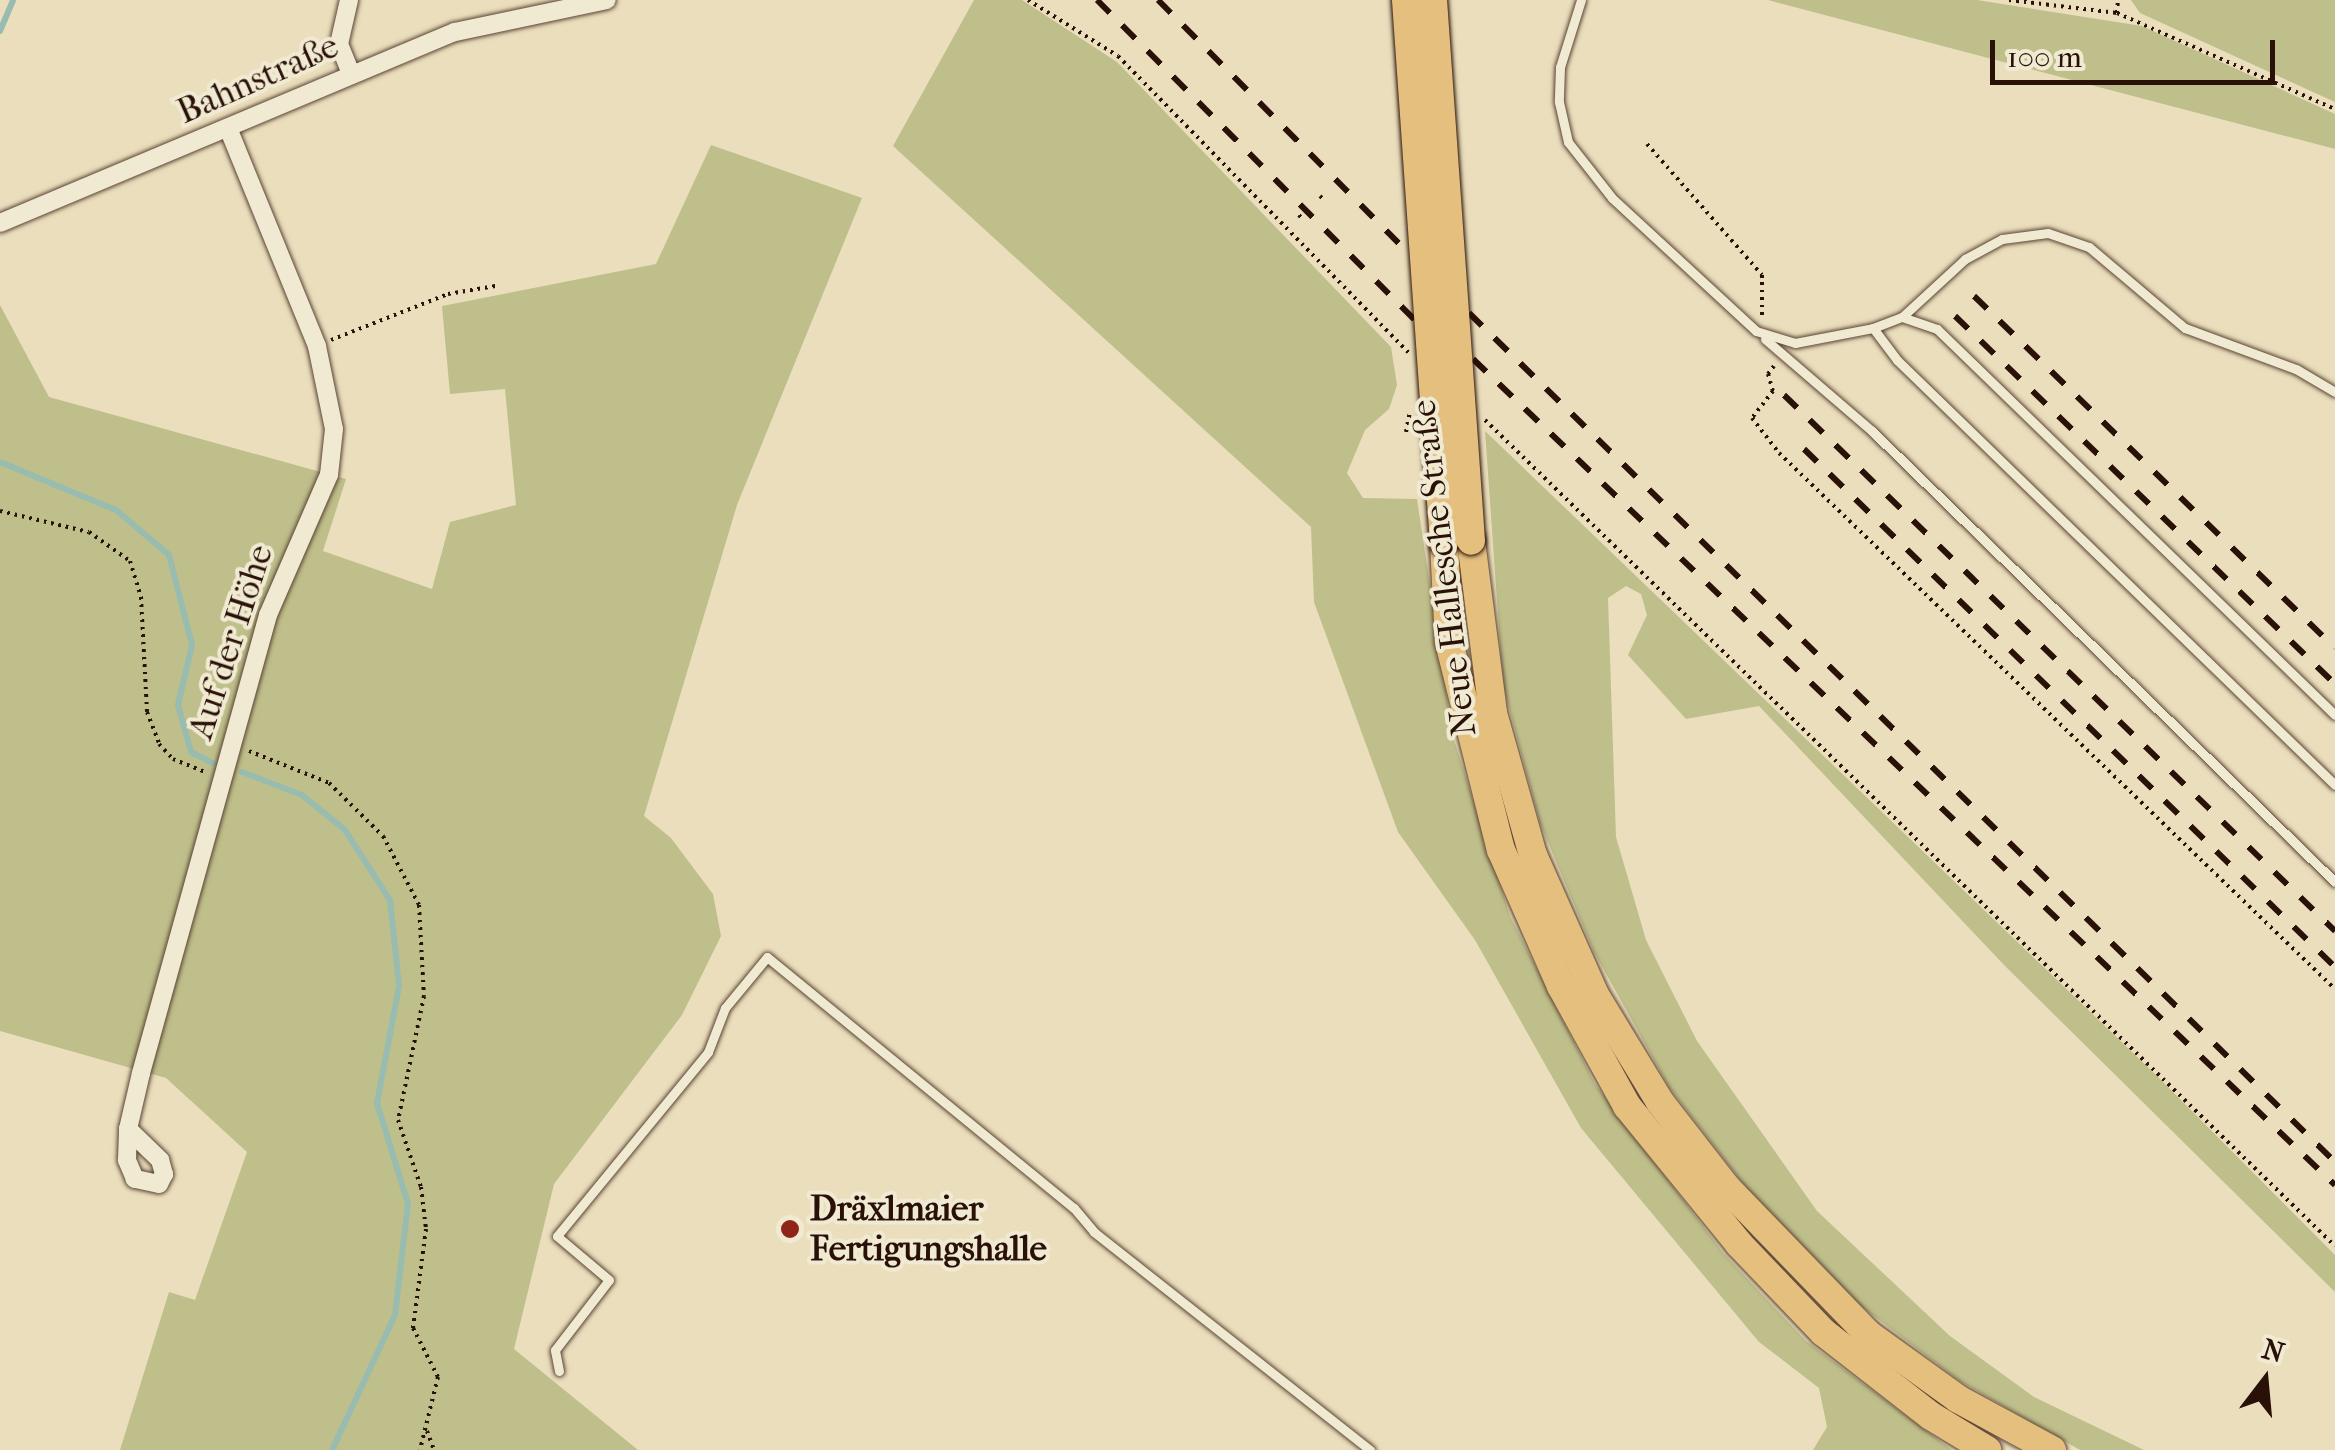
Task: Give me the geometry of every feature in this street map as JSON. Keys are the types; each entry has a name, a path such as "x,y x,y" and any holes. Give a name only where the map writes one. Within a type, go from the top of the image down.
{"main road":[{"name":"Neue Hallesche Straße","path":"1406,0 1458,542 1493,712 1533,854 1595,996 1660,1102 1727,1188 1868,1334 1958,1399 2052,1450"},
{"name":"Neue Hallesche Straße","path":"1433,0 1458,542 1449,642 1500,850 1561,986 1626,1106 1739,1244 1823,1332 1931,1416 1988,1450"}],"street":[{"path":"349,0 339,44 351,73"},
{"name":"Bahnstraße","path":"0,223 455,32 607,0"},
{"name":"Auf der Höhe","path":"128,1129 221,776 282,573 329,475 334,429 317,346 228,128"}],"lane":[{"path":"1581,0 1566,47 1558,102 1568,142 1612,198 1784,354 2335,882"},
{"path":"1756,331 1795,342 1873,328 1902,317 1965,258 2002,239 2048,233 2088,247 2184,328 2296,369 2335,392"},
{"path":"1902,317 1938,328 2335,716"},
{"path":"1873,328 1897,360 2335,786"},
{"path":"559,1371 555,1350 609,1280 558,1236 708,1052 725,1008 767,957 1074,1208 1094,1232 1370,1450"}],"path":[{"path":"1028,0 1118,56 1420,363"},
{"path":"2010,0 2117,13 2335,109"},
{"path":"2117,13 2118,0"},
{"path":"1646,144 1762,274 1766,303 1756,331"},
{"path":"317,346 448,294 495,286"},
{"path":"1784,354 1768,374 1772,391 1752,418 1779,453 2335,989"},
{"path":"1478,414 2335,1246"},
{"path":"0,511 89,532 130,562 141,597 147,712 160,744 191,768 221,776"},
{"path":"231,743 329,783 383,836 419,905 424,996 398,1120 421,1188 426,1228 413,1328 438,1377 420,1450"},
{"path":"426,1429 434,1450"}],"green space":[{"path":"974,0 1022,0 1117,62 1391,347 1397,385 1389,409 1365,430 1347,473 1363,498 1417,499 1453,737 1510,916 1595,1084 1724,1254 1806,1341 1952,1450 1813,1450 1827,1427 1819,1388 1759,1342 1581,1128 1475,940 1398,832 1314,602 1311,527 893,146"},
{"path":"1768,0 1977,0 2142,26 2335,114 2335,149"},
{"path":"2131,0 2335,0 2335,102 2140,13"},
{"path":"711,145 862,198 737,505 644,816 671,838 713,894 721,936 682,1015 554,1184 514,1349 638,1450 120,1450 169,1292 195,1300 247,1152 166,1078 0,1031 0,305 49,397 346,479 323,551 432,589 450,522 516,505 505,389 450,394 442,306 656,264"},
{"path":"1485,431 2156,1075 2335,1255 2335,1292 2005,966 1759,706 1686,719 1628,655 1647,615 1641,594 1626,586 1608,598 1616,837 1646,940 1697,1041 1817,1211 1950,1336 2034,1397 2144,1450 2080,1450 1960,1381 1853,1300 1772,1221 1669,1087 1594,952 1540,823 1503,685"}],"waterway":[{"path":"0,31 13,0"},
{"path":"0,462 116,510 169,555 192,645 178,705 191,752 213,763"},
{"path":"242,772 302,795 345,830 390,900 399,986 377,1103 408,1204 395,1315 332,1450"}],"railway":[{"path":"1097,0 1416,321"},
{"path":"1158,0 1411,256"},
{"path":"1974,296 2335,648"},
{"path":"1469,313 2335,1162"},
{"path":"1955,316 2335,684"},
{"path":"1473,359 2335,1185"},
{"path":"1784,395 2335,931"},
{"path":"1804,449 2335,967"}],"place":[{"name":"Dräxlmaier Fertigungshalle","path":"790,1229"}]}
